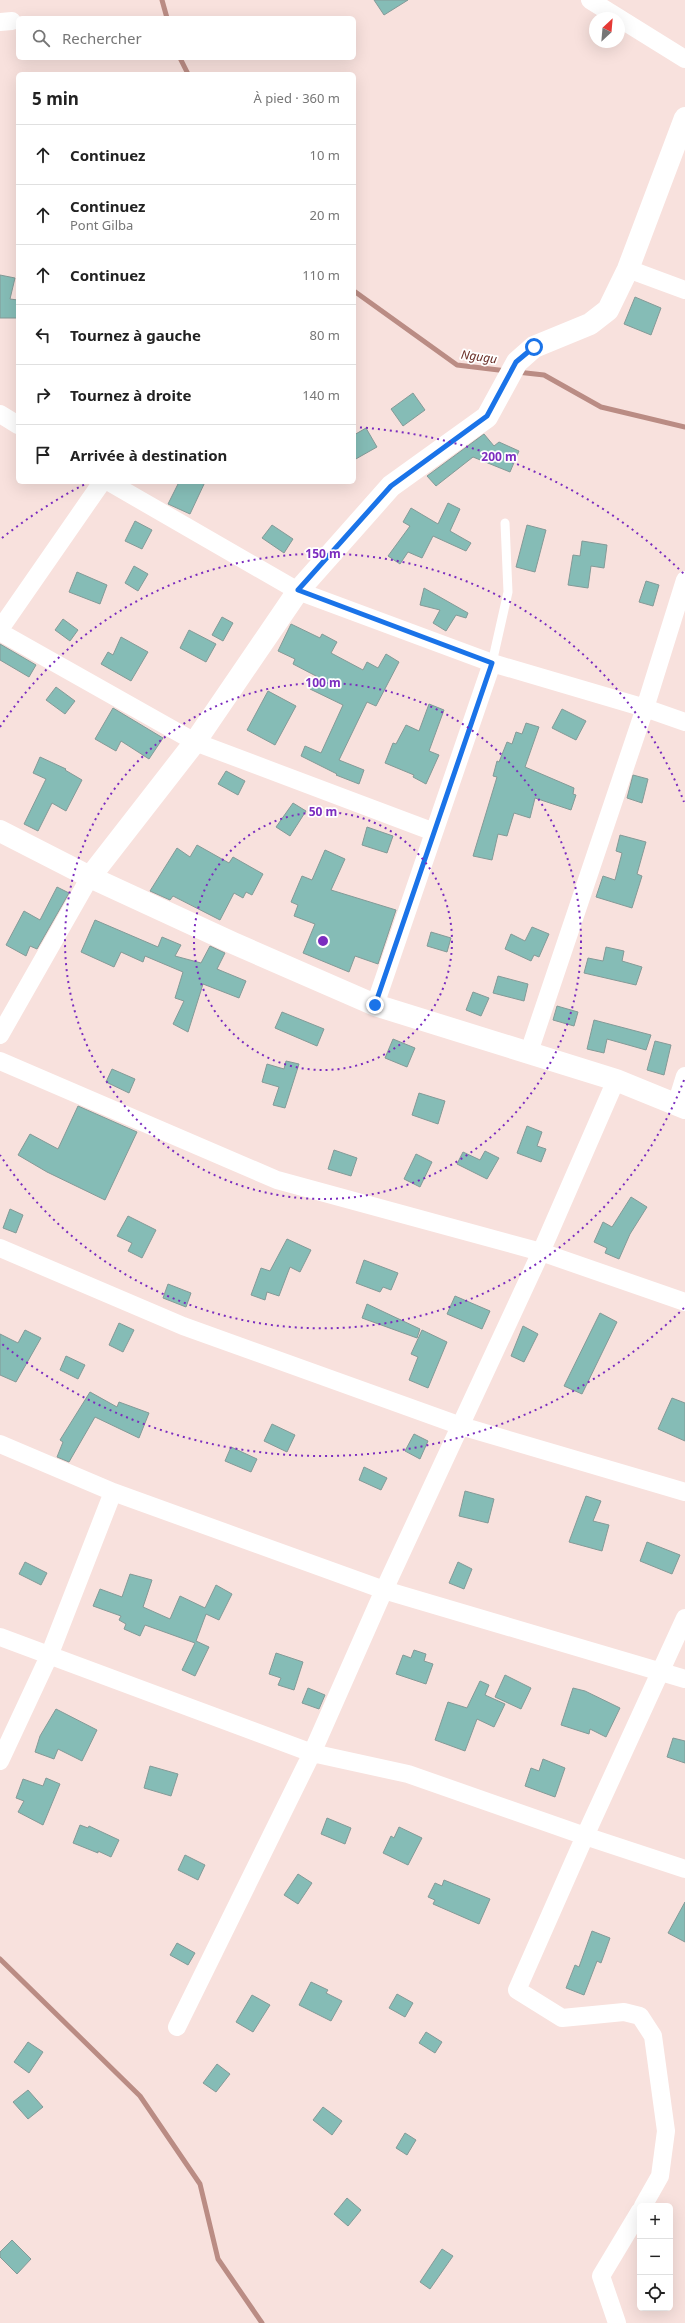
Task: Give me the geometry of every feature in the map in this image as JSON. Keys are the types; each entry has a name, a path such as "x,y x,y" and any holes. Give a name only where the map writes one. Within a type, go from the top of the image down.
{"street":[{"path":"590,0 685,59"},
{"path":"0,1035 90,877 195,742 298,590 391,486 487,416 516,362 534,347 590,324 608,310 628,269 684,125"},
{"path":"628,269 685,290"},
{"path":"0,414 16,424"},
{"path":"101,484 0,630 195,742 434,832"},
{"path":"112,484 298,590 492,663 645,708 685,722"},
{"path":"530,1052 645,708 685,580"},
{"path":"375,1005 492,663"},
{"path":"0,831 90,877 233,943 375,1005 616,1080 680,1106 685,1076"},
{"path":"0,1061 278,1180 541,1252 685,1302"},
{"path":"177,2027 312,1753 384,1590 462,1426 541,1252 616,1080"},
{"path":"0,1248 184,1326 462,1426 685,1492"},
{"path":"0,1444 113,1492 384,1590 685,1679"},
{"path":"0,1761 49,1656 113,1492"},
{"path":"645,2203 660,2176 666,2131 653,2036 640,2016 624,2012 562,2018 517,1990 585,1836 685,1618"},
{"path":"0,1637 312,1753 408,1774 585,1836 685,1869"},
{"path":"617,2323 601,2276 637,2215"}],"lane":[{"path":"492,663 508,592 505,522"}],"building":[{"path":"374,0 408,0 384,15"},
{"path":"0,275 15,278 10,299 16,300 16,318 0,318"},
{"path":"635,297 661,308 651,335 624,324"},
{"path":"413,393 425,410 403,426 391,409"},
{"path":"366,428 377,447 356,459 356,434"},
{"path":"484,434 494,446 499,442 519,451 510,472 473,457 436,486 427,476"},
{"path":"178,484 204,484 190,514 168,504"},
{"path":"448,503 460,509 450,531 471,543 466,551 433,536 422,558 408,552 400,564 388,556 410,526 403,522 411,508 438,524"},
{"path":"135,521 152,530 142,549 125,541"},
{"path":"272,525 293,539 284,553 262,538"},
{"path":"527,525 546,530 535,572 516,567"},
{"path":"582,541 607,545 604,568 591,566 588,588 568,585 573,555 580,556"},
{"path":"134,566 148,574 138,591 125,583"},
{"path":"77,572 107,585 100,604 69,592"},
{"path":"646,581 659,585 653,606 639,602"},
{"path":"424,588 468,613 466,618 456,615 446,631 433,623 440,610 420,605"},
{"path":"222,617 233,623 223,641 212,635"},
{"path":"63,619 78,630 70,641 55,630"},
{"path":"291,624 320,638 322,634 337,642 331,653 363,670 367,662 378,668 386,654 399,662 376,706 367,702 339,760 364,770 359,784 336,775 337,774 301,756 305,746 321,753 343,705 310,689 316,676 293,664 295,659 278,651"},
{"path":"189,630 216,644 206,662 180,648"},
{"path":"121,637 148,652 131,681 101,664 108,652 113,655"},
{"path":"0,644 36,665 29,677 0,660"},
{"path":"56,687 75,701 65,714 46,700"},
{"path":"268,691 296,706 275,745 247,730"},
{"path":"429,704 444,710 429,751 439,755 426,784 413,777 414,775 385,763 393,743 396,744 406,725 419,731"},
{"path":"113,708 163,738 149,759 121,741 116,751 95,739"},
{"path":"562,709 586,721 576,740 552,728"},
{"path":"526,723 539,727 525,767 574,788 573,794 576,795 571,810 535,798 530,818 514,813 507,836 498,834 492,860 473,856 497,777 493,776 497,761 499,762 507,742 512,744 516,732 522,734"},
{"path":"40,757 66,769 65,770 82,780 66,811 52,803 38,831 24,824 46,779 33,773"},
{"path":"226,771 245,781 238,795 218,784"},
{"path":"633,775 648,779 642,803 627,798"},
{"path":"293,803 306,811 290,836 276,827"},
{"path":"367,827 393,836 387,853 362,845"},
{"path":"620,835 646,842 637,874 642,876 632,908 596,897 603,876 615,880 622,853 616,851"},
{"path":"197,845 229,863 233,857 263,874 252,895 246,892 243,898 234,893 220,920 173,896 170,900 150,891 177,848 190,857"},
{"path":"325,850 345,859 331,890 396,910 378,964 355,956 349,972 303,953 315,924 294,916 298,905 291,902 302,876 312,880"},
{"path":"57,887 69,893 37,949 30,946 26,956 6,945 24,911 40,920"},
{"path":"95,920 158,947 162,937 181,945 175,956 201,963 210,946 225,953 217,969 246,981 239,998 203,984 188,1032 173,1024 184,1001 175,998 183,972 145,956 143,962 121,952 114,967 81,952"},
{"path":"532,927 549,934 539,957 534,955 531,961 505,949 511,934 525,941"},
{"path":"431,932 451,938 447,952 427,946"},
{"path":"606,947 624,951 622,961 642,967 636,985 584,973 588,958 603,961"},
{"path":"498,976 528,984 524,1001 493,993"},
{"path":"473,992 489,998 481,1016 466,1010"},
{"path":"557,1006 578,1012 574,1026 553,1020"},
{"path":"282,1012 324,1029 317,1046 275,1028"},
{"path":"594,1020 651,1035 646,1050 607,1039 604,1053 587,1049"},
{"path":"393,1039 415,1048 407,1067 385,1058"},
{"path":"655,1041 671,1045 664,1075 647,1070"},
{"path":"286,1061 299,1064 285,1108 273,1105 279,1087 262,1082 267,1064 284,1069"},
{"path":"112,1069 135,1079 129,1093 106,1082"},
{"path":"419,1093 445,1101 438,1124 412,1115"},
{"path":"78,1106 137,1132 105,1200 47,1172 18,1155 30,1134 58,1149"},
{"path":"527,1126 542,1132 537,1146 546,1149 541,1162 517,1153"},
{"path":"334,1150 357,1158 351,1176 328,1169"},
{"path":"485,1151 499,1158 487,1179 457,1164 463,1152 480,1160"},
{"path":"416,1154 432,1162 420,1187 404,1179"},
{"path":"631,1197 647,1207 630,1234 619,1259 605,1253 607,1248 594,1242 603,1222 612,1227"},
{"path":"10,1209 23,1215 16,1233 3,1228"},
{"path":"128,1216 156,1230 142,1258 128,1251 132,1243 117,1236"},
{"path":"287,1239 311,1250 300,1272 290,1267 279,1296 267,1292 265,1300 251,1295 261,1268 270,1271"},
{"path":"364,1260 398,1273 391,1290 383,1287 380,1292 356,1283"},
{"path":"168,1284 191,1293 186,1307 163,1298"},
{"path":"455,1296 490,1311 482,1329 447,1314"},
{"path":"367,1304 420,1329 417,1338 362,1318"},
{"path":"600,1313 617,1322 582,1394 564,1386"},
{"path":"119,1323 134,1330 123,1352 109,1345"},
{"path":"523,1326 538,1334 524,1362 511,1356"},
{"path":"25,1330 41,1338 16,1382 0,1375 0,1334 18,1343"},
{"path":"422,1330 447,1342 428,1388 409,1380 418,1357 411,1354"},
{"path":"66,1356 85,1365 78,1379 60,1370"},
{"path":"90,1392 117,1407 119,1402 149,1413 139,1438 95,1417 69,1462 57,1457 63,1442 60,1440"},
{"path":"672,1398 685,1403 685,1441 658,1429"},
{"path":"272,1424 295,1435 287,1452 264,1441"},
{"path":"414,1434 428,1441 420,1459 405,1451"},
{"path":"231,1447 257,1459 251,1472 225,1461"},
{"path":"364,1467 387,1478 381,1490 359,1480"},
{"path":"465,1491 494,1499 488,1523 459,1516"},
{"path":"586,1496 601,1501 593,1521 609,1525 602,1551 569,1542"},
{"path":"647,1542 680,1555 672,1574 640,1561"},
{"path":"25,1562 47,1573 41,1585 19,1574"},
{"path":"458,1562 472,1569 464,1589 449,1583"},
{"path":"130,1574 152,1580 143,1607 170,1619 180,1596 205,1608 216,1585 232,1594 219,1620 206,1614 196,1641 209,1647 195,1676 182,1670 195,1643 145,1625 140,1636 124,1629 126,1624 119,1620 121,1616 93,1606 100,1589 122,1597"},
{"path":"414,1650 426,1654 424,1661 433,1664 426,1684 396,1674 403,1655 411,1658"},
{"path":"276,1653 303,1662 294,1690 278,1685 281,1678 269,1674"},
{"path":"505,1675 531,1688 521,1709 495,1697"},
{"path":"480,1681 489,1685 485,1695 505,1704 494,1727 477,1719 465,1751 435,1740 448,1702 467,1708"},
{"path":"308,1688 325,1695 319,1709 302,1703"},
{"path":"573,1688 585,1691 620,1708 606,1737 590,1729 589,1734 561,1725"},
{"path":"56,1709 97,1730 82,1761 58,1749 54,1759 35,1752 40,1736"},
{"path":"673,1738 685,1741 685,1763 667,1757"},
{"path":"543,1759 565,1768 555,1797 525,1786 531,1768 539,1771"},
{"path":"150,1766 178,1774 171,1796 144,1788"},
{"path":"46,1778 60,1784 43,1825 18,1812 24,1801 16,1798 23,1779 43,1786"},
{"path":"327,1818 351,1828 345,1844 321,1834"},
{"path":"80,1825 88,1828 89,1826 119,1840 111,1857 73,1843"},
{"path":"399,1827 422,1838 408,1865 383,1853 391,1836 394,1838"},
{"path":"185,1855 205,1865 198,1880 178,1870"},
{"path":"298,1874 312,1883 298,1904 284,1895"},
{"path":"444,1880 490,1899 479,1924 433,1904 435,1900 428,1897 435,1883 442,1886"},
{"path":"685,1902 685,1942 668,1933"},
{"path":"592,1931 610,1938 601,1963 597,1961 584,1995 566,1988 575,1965 579,1967"},
{"path":"177,1943 195,1953 188,1965 170,1955"},
{"path":"311,1982 328,1990 326,1993 342,2001 331,2021 299,2005"},
{"path":"397,1994 413,2003 405,2017 389,2008"},
{"path":"252,1995 270,2005 253,2032 236,2022"},
{"path":"426,2032 442,2042 435,2053 419,2043"},
{"path":"28,2042 43,2052 29,2073 14,2062"},
{"path":"217,2064 230,2074 216,2092 203,2083"},
{"path":"28,2090 43,2107 28,2119 13,2102"},
{"path":"323,2107 342,2121 332,2135 313,2120"},
{"path":"405,2133 416,2140 407,2155 396,2148"},
{"path":"347,2198 361,2210 348,2226 334,2214"},
{"path":"12,2240 31,2259 17,2274 0,2257 0,2252"},
{"path":"442,2249 453,2256 430,2289 420,2282"}],"waterway":[{"name":"Ngugu","path":"162,0 166,16"},
{"name":"Ngugu","path":"181,60 187,72"},
{"name":"Ngugu","path":"356,292 457,365 507,371"},
{"name":"Ngugu","path":"517,372 544,375 601,407 685,427"},
{"path":"0,1959 140,2096 200,2184 218,2259 262,2323"}],"route":[{"path":"375,1005 492,663 298,590 391,486 487,416 516,362 534,347"}]}
